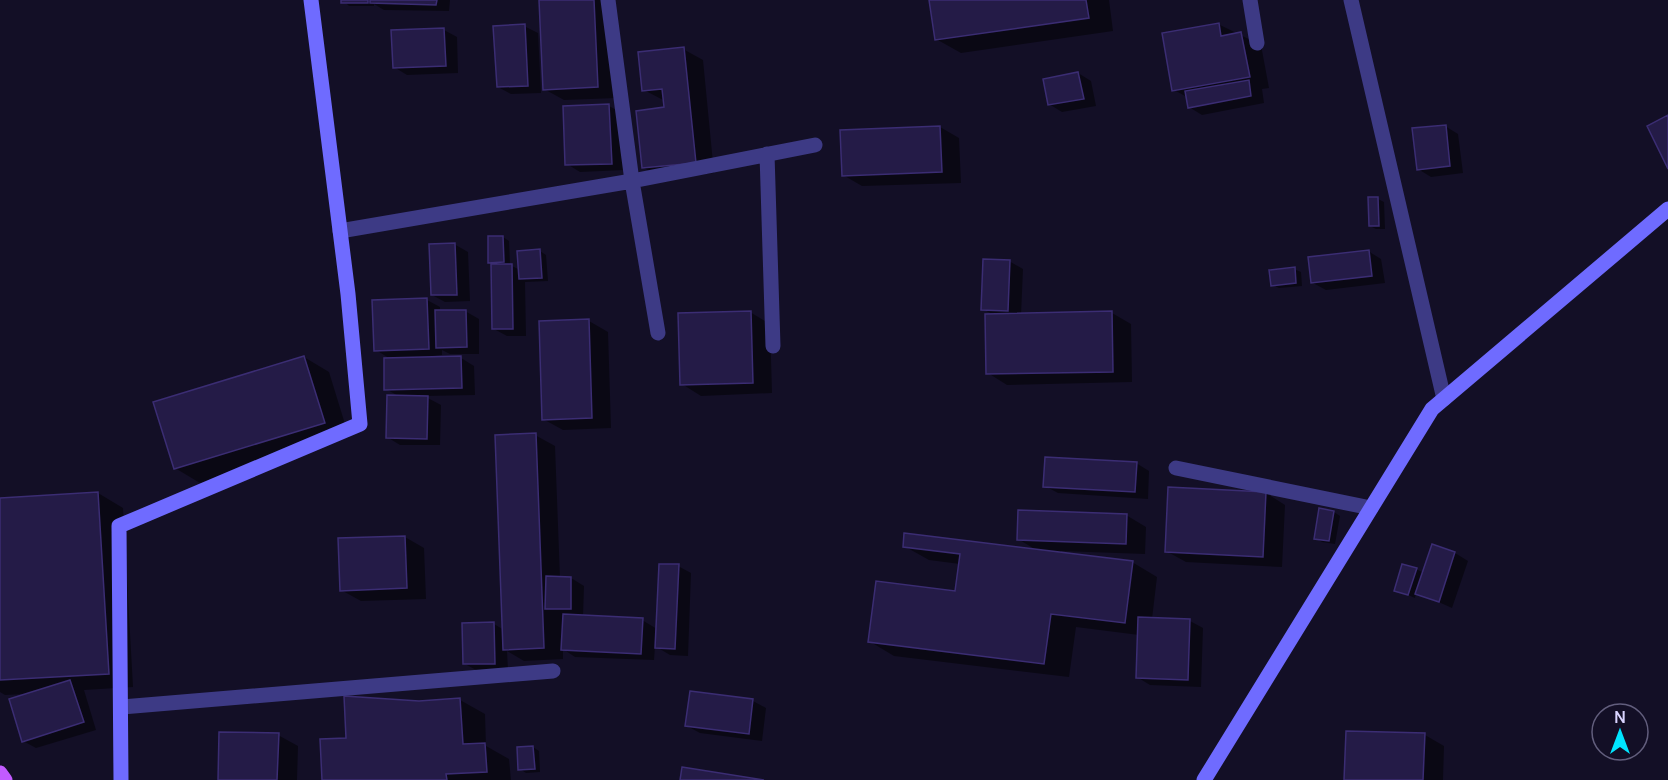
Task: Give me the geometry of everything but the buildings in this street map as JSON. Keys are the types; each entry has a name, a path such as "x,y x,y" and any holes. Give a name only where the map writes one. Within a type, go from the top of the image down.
{"main road":[{"path":"0,773 5,780"}],"street":[{"path":"121,780 119,526 360,424 340,231 311,0"},
{"path":"608,0 632,181 658,333"},
{"path":"1250,0 1257,43"},
{"path":"1351,0 1444,399"},
{"path":"340,231 632,181 815,145"},
{"path":"767,154 772,346"},
{"path":"1204,780 1432,409 1668,209"},
{"path":"1176,468 1371,508"},
{"path":"122,707 553,671"}]}
